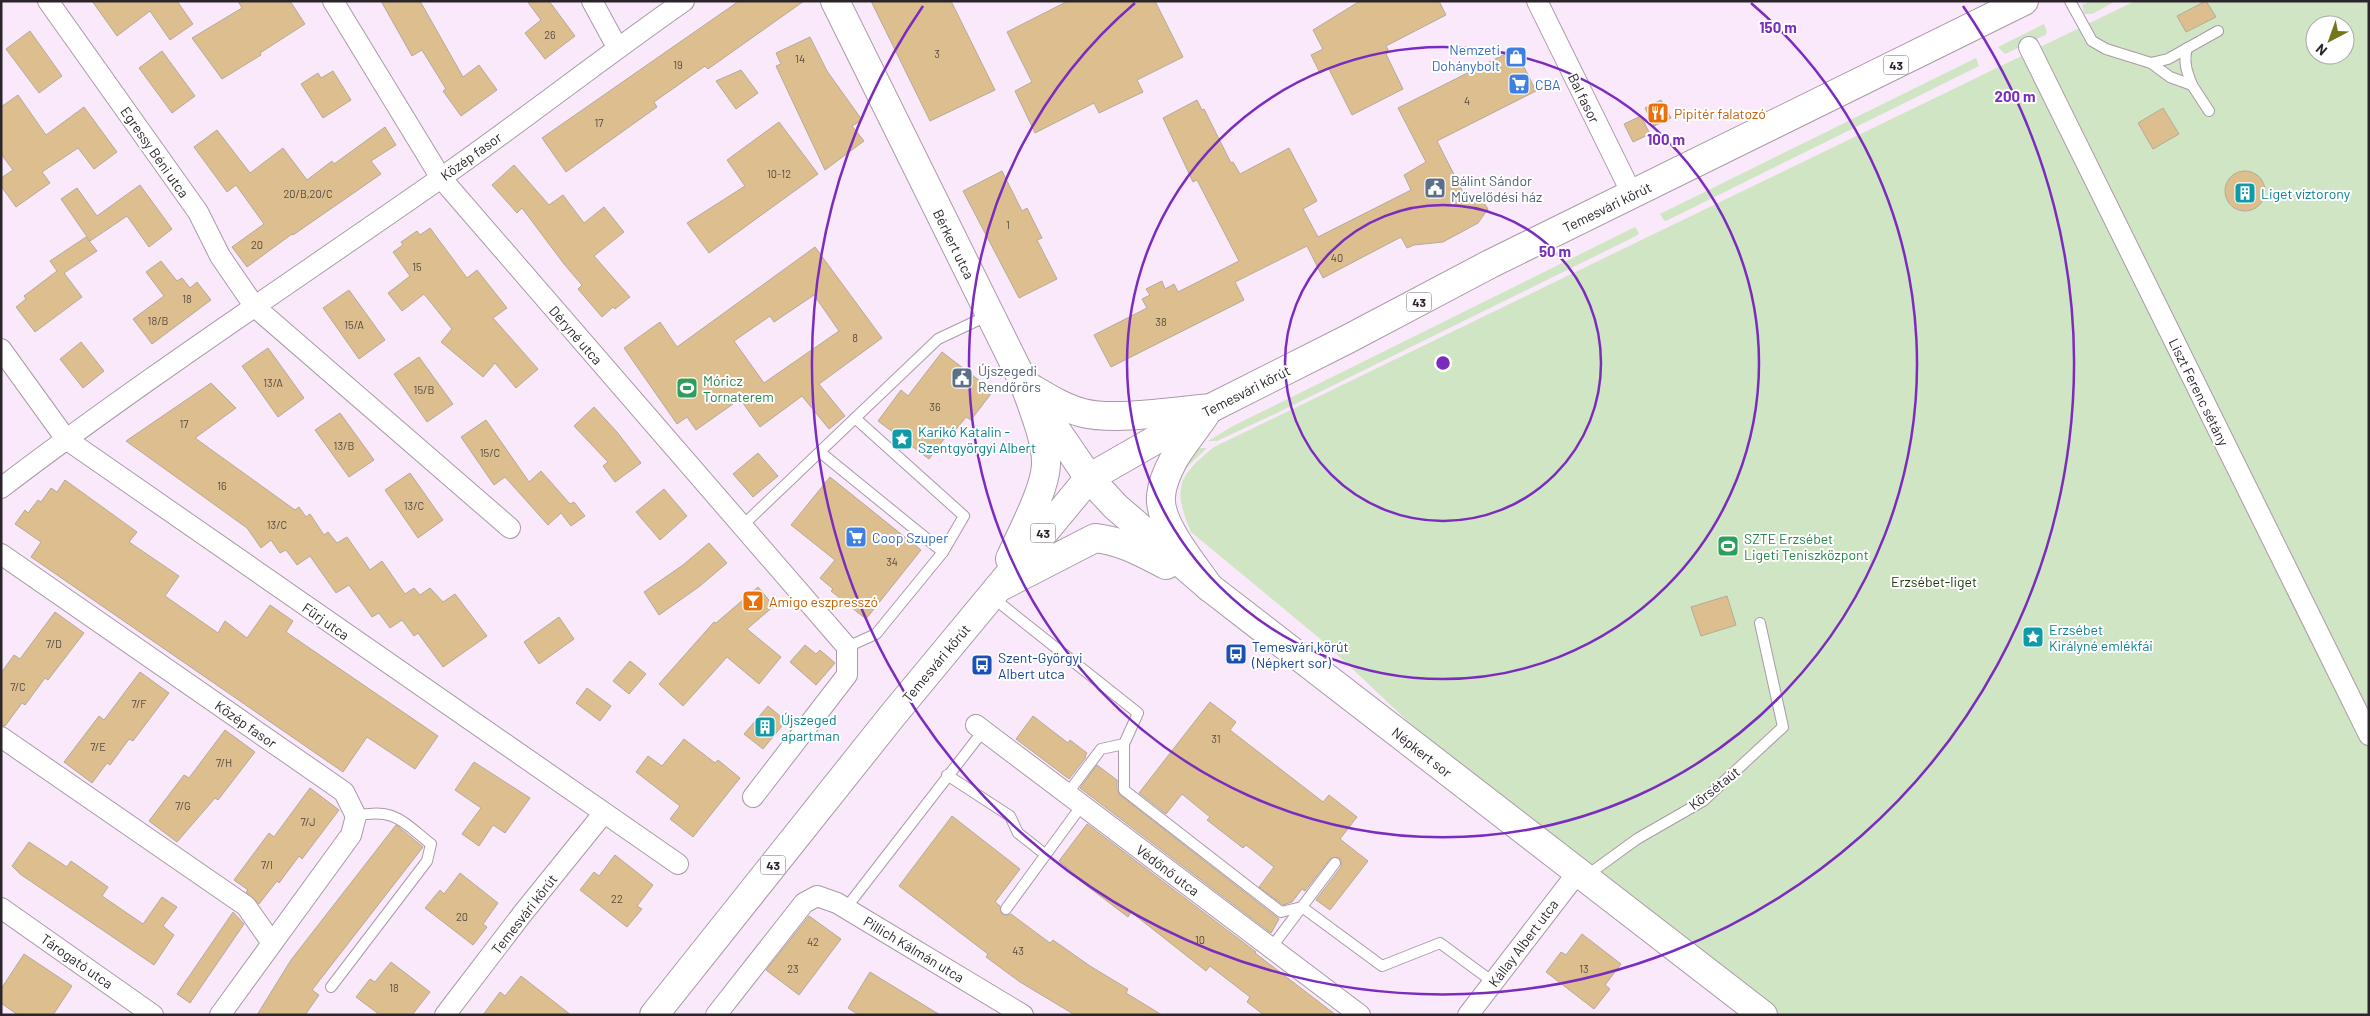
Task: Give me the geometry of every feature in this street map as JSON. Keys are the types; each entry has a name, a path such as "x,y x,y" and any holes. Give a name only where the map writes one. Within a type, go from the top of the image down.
{"main road":[{"name":"Bérkert utca","path":"835,1 1024,383 1089,478"},
{"name":"Temesvári körút","path":"654,1015 892,716 1089,478 1211,408 1348,339 1490,264 2015,3"},
{"path":"1024,383 1052,402 1084,413 1110,416 1211,408"},
{"path":"994,592 1045,478 1047,463 1024,383"},
{"path":"1209,587 1172,532 1165,515 1161,497 1165,478 1175,457 1211,408"},
{"name":"Népkert sor","path":"1089,478 1116,508 1209,587 1763,1015"},
{"path":"994,592 1095,538 1109,540 1134,548 1209,587"}],"street":[{"name":"Egressy Béni utca","path":"48,1 198,212 220,256 255,306"},
{"name":"Déryné utca","path":"334,1 441,178 847,648"},
{"path":"592,1 617,47"},
{"name":"Közép fasor","path":"1,488 66,439 441,178 617,47 684,1"},
{"name":"Bal fasor","path":"1537,1 1632,194"},
{"name":"Liszt Ferenc sétány","path":"2029,48 2369,735"},
{"path":"255,306 510,528"},
{"name":"Fürj utca","path":"1,349 66,439 603,814 678,864"},
{"name":"Közép fasor","path":"1,554 344,792 356,816"},
{"path":"753,797 847,675 847,648"},
{"name":"Védőnő utca","path":"980,728 1360,1015"},
{"path":"1,737 246,906 272,943"},
{"name":"Temesvári körút","path":"445,1015 523,913 603,814"},
{"path":"220,1015 351,834 356,816"},
{"name":"Kállay Albert utca","path":"1468,1015 1581,874"},
{"name":"Pillich Kálmán utca","path":"716,1015 804,903 817,896 846,908 1023,1015"},
{"name":"Tárogató utca","path":"1,908 153,1015"}],"lane":[{"path":"2070,1 2092,42 2106,50 2151,63 2170,77 2192,85"},
{"path":"2151,63 2168,59 2218,31"},
{"path":"2187,48 2185,56 2186,68 2192,85 2209,111"},
{"path":"742,526 938,339 989,315"},
{"path":"847,648 876,634 943,552 964,516 855,418"},
{"path":"820,452 943,552"},
{"path":"994,592 1138,713 1124,744 1124,790 1281,912 1302,907 1382,966 1440,943 1493,982"},
{"name":"Körsétaút","path":"1581,874 1703,801 1784,726 1760,623"},
{"path":"846,908 947,775 980,728"},
{"path":"1006,909 1046,855 1101,748 1124,744"},
{"path":"947,775 1010,816 1018,833 1046,855"},
{"path":"331,987 428,861 431,844 395,816 375,812 356,816"},
{"path":"1271,948 1335,863"}],"green space":[{"path":"2091,1 2116,1 2092,14 2084,14 2082,5"},
{"name":"Erzsébet-liget","path":"2135,1 2369,1 2369,1015 1779,1015 1453,764 1324,642 1191,532 1185,517 1180,493 1186,475 1214,447"},
{"path":"2044,24 2047,32 2045,35 2005,54 1998,47"},
{"path":"1976,58 1979,66 1666,221 1660,214"},
{"path":"1635,227 1639,233 1636,236 1277,413 1217,441 1208,441 1233,426"},
{"path":"1197,448 1207,448 1188,466 1176,486 1174,478"}],"building":[{"path":"92,1 177,1 193,24 170,40 150,11 117,36"},
{"path":"238,1 290,1 305,24 260,53 261,55 222,79 192,38 242,8"},
{"path":"381,1 420,1 463,77 479,65 497,90 461,116 443,91 446,89 422,50 412,56"},
{"path":"527,1 549,1 575,36 545,59 525,33 541,20"},
{"path":"739,1 804,1 708,69 705,66 654,102 657,107 566,172 542,138"},
{"path":"871,1 951,1 995,90 930,121"},
{"path":"1068,1 1155,1 1183,57 1137,80 1143,92 1099,113 1094,103 1035,133 1015,91 1032,82 1007,32"},
{"path":"1360,1 1439,1 1446,15 1386,46 1389,52 1386,54 1403,89 1352,115 1329,69 1320,73 1311,55 1323,49 1313,30"},
{"path":"2206,1 2216,17 2186,32 2177,16"},
{"path":"30,31 62,76 39,93 6,49"},
{"path":"810,37 827,71 862,120 852,126 864,141 825,170 776,66 781,64 776,53"},
{"path":"1515,49 1536,91 1437,141 1467,200 1482,200 1488,209 1478,223 1443,242 1414,245 1407,248 1401,237 1323,278 1307,246 1235,282 1244,300 1111,367 1094,335 1147,308 1142,299 1150,295 1146,289 1162,281 1165,289 1174,284 1178,292 1239,261 1197,180 1193,182 1163,118 1197,100 1202,110 1204,109 1231,163 1233,162 1240,174 1289,148 1317,201 1303,209 1318,237 1411,190 1404,175 1426,162 1398,108"},
{"path":"162,51 195,96 172,113 139,68"},
{"path":"741,70 758,93 736,109 716,81"},
{"path":"333,71 351,100 323,118 301,84 318,73 321,78"},
{"path":"18,95 46,135 84,107 117,152 94,169 78,148 42,172 50,183 16,207 1,186 1,178 13,170 1,154 1,107"},
{"name":"Pipitér falatozó","path":"1661,100 1671,118 1654,126 1645,108"},
{"path":"2163,108 2179,134 2153,149 2138,123"},
{"name":"Pipitér falatozó","path":"1641,116 1650,134 1633,142 1624,124"},
{"path":"779,122 818,174 709,253 687,223 745,186 727,160"},
{"path":"385,127 396,145 371,161 381,174 247,267 232,247 264,224 236,185 227,192 194,147 217,130 250,173 283,148 307,180 332,161 334,164"},
{"path":"514,165 549,205 563,195 584,223 604,207 624,232 594,256 630,297 615,309 613,307 602,317 578,289 582,285 522,208 517,213 492,185"},
{"path":"1002,171 1022,211 1027,208 1042,238 1037,240 1057,279 1019,298 963,191"},
{"name":"Liget víztorony","path":"2249,171 2256,174 2262,180 2265,191 2264,199 2256,208 2249,211 2241,211 2234,208 2226,199 2225,187 2228,180 2237,172"},
{"path":"140,185 172,229 149,247 127,216 90,241 61,199 77,188 97,216"},
{"path":"430,228 467,278 477,270 507,308 493,318 538,369 516,388 495,363 483,377 441,342 452,329 424,294 402,311 388,293 410,276 393,252 403,245 401,242 417,231 420,235"},
{"path":"86,237 97,251 64,273 82,297 35,332 16,307 26,299 24,296 57,271 50,261"},
{"path":"815,247 882,338 819,384 845,416 829,429 802,396 760,427 740,399 696,430 687,417 677,424 624,348 660,322 677,347","holes":["814,295 839,331 764,383 734,341 770,316 774,322"]},
{"path":"161,261 177,281 182,278 190,288 197,282 211,300 152,344 133,319 164,296 146,272"},
{"path":"349,290 385,340 359,359 323,308"},
{"path":"81,342 104,371 83,388 60,359"},
{"path":"268,348 304,398 278,417 242,366"},
{"path":"942,352 993,391 971,420 966,417 954,432 951,430 929,459 878,421 901,390 908,396"},
{"path":"419,357 453,404 427,422 394,374"},
{"path":"211,383 236,408 195,438 295,510 299,507 306,517 310,514 324,535 328,532 337,543 347,537 370,570 382,561 405,594 414,588 420,595 430,588 443,602 455,594 487,636 443,667 418,633 414,636 402,620 390,628 379,613 372,617 349,585 336,593 310,556 297,565 286,550 280,553 271,540 261,548 247,528 126,441"},
{"path":"594,407 617,432 641,463 615,482 603,466 608,462 574,426"},
{"path":"340,413 374,460 349,477 315,430"},
{"path":"486,420 529,482 541,471 570,504 574,502 585,516 571,526 561,513 548,525 505,477 494,485 461,437"},
{"path":"758,453 778,476 753,497 733,474"},
{"path":"410,473 443,520 418,538 385,490"},
{"name":"Coop Szuper","path":"830,477 921,550 866,619 831,591 833,589 820,578 835,560 791,525"},
{"path":"65,480 137,532 129,542 179,576 165,596 218,633 225,621 247,638 270,605 293,621 286,632 438,736 415,769 367,737 343,772 31,557 41,542 15,524 25,510 28,513 38,500 41,502 51,488 57,492"},
{"path":"664,489 687,516 660,540 636,512"},
{"path":"709,543 727,563 700,586 659,615 644,592 683,565"},
{"path":"758,587 774,606 747,629 781,657 759,684 727,657 683,706 659,684 714,622 716,623"},
{"path":"1727,596 1736,625 1701,636 1691,607"},
{"path":"55,612 84,633 48,680 45,678 25,705 22,703 5,726 1,725 1,673 14,655 20,659"},
{"path":"559,617 574,639 539,664 524,642"},
{"path":"805,645 816,654 820,650 835,663 816,685 790,662"},
{"path":"630,661 646,674 629,694 613,681"},
{"path":"140,672 169,693 133,741 129,739 110,765 107,763 92,783 64,762 99,716 104,720"},
{"path":"587,688 611,706 600,721 576,703"},
{"path":"1210,702 1236,722 1230,730 1323,802 1329,795 1357,817 1340,839 1368,861 1330,910 1316,900 1341,867 1339,857 1330,859 1305,891 1302,889 1292,902 1283,905 1259,887 1274,867 1246,845 1243,848 1207,820 1210,817 1182,794 1166,814 1139,793"},
{"name":"Újszeged apartman","path":"768,706 786,721 763,749 744,734"},
{"path":"1033,716 1068,743 1070,740 1087,753 1069,779 1016,739"},
{"path":"225,730 255,752 218,800 215,798 177,842 149,821 184,775 189,778"},
{"path":"684,739 715,763 718,760 740,778 693,837 670,819 680,806 636,772 648,756 662,766"},
{"path":"474,762 530,798 505,833 493,825 479,846 462,834 481,808 455,790"},
{"path":"1097,765 1117,780 1117,790 1120,795 1279,919 1271,933 1080,788"},
{"path":"310,788 339,810 302,859 299,856 279,883 277,881 259,904 246,892 248,890 234,880 269,833 274,837"},
{"path":"952,816 1020,869 995,902 1000,906 1002,914 1006,916 1011,914 1050,943 1053,940 1090,966 1128,989 1126,993 1162,1015 1075,1015 1020,982 986,957 988,954 899,886"},
{"path":"1087,824 1336,1015 1264,1015 1247,1002 1250,997 1210,966 1206,971 1131,912 1128,917 1070,873 1071,871 1059,861"},
{"path":"396,825 423,847 312,990 319,995 305,1015 257,1015 291,960"},
{"path":"29,842 67,867 71,861 108,887 102,896 143,924 162,897 177,907 163,926 174,935 154,965 20,874 12,866"},
{"path":"615,855 653,885 637,906 642,909 627,927 580,890 594,872 599,876"},
{"path":"460,873 498,903 483,924 487,927 473,945 425,908 440,890 444,894"},
{"path":"233,912 244,924 190,1003 177,994"},
{"path":"809,916 841,939 799,995 766,970"},
{"path":"1582,934 1621,964 1605,985 1610,989 1594,1009 1546,972 1561,952 1566,955"},
{"path":"24,954 72,986 53,1015 18,1015 1,1003 1,989"},
{"path":"391,962 430,992 412,1015 380,1015 356,997 370,979 375,982"},
{"path":"870,972 940,1015 859,1015 848,1008"},
{"path":"521,976 571,1015 483,1015 500,992 505,996"}],"place":[{"name":"Nemzeti Dohánybolt","path":"1516,57"},
{"name":"CBA","path":"1519,84"},
{"name":"Pipitér falatozó","path":"1658,113"},
{"name":"Bálint Sándor Művelődési ház","path":"1435,188"},
{"name":"Liget víztorony","path":"2245,193"},
{"name":"Újszegedi Rendőrörs","path":"962,378"},
{"name":"Móricz Tornaterem","path":"687,388"},
{"name":"Karikó Katalin - Szentgyörgyi Albert","path":"902,439"},
{"name":"Coop Szuper","path":"856,537"},
{"name":"SZTE Erzsébet Ligeti Teniszközpont","path":"1728,546"},
{"name":"Amigo eszpresszó","path":"753,601"},
{"name":"Erzsébet Királyné emlékfái","path":"2033,637"},
{"name":"Temesvári körút (Népkert sor)","path":"1236,654"},
{"name":"Szent-Györgyi Albert utca","path":"982,665"},
{"name":"Újszeged apartman","path":"765,727"}]}
